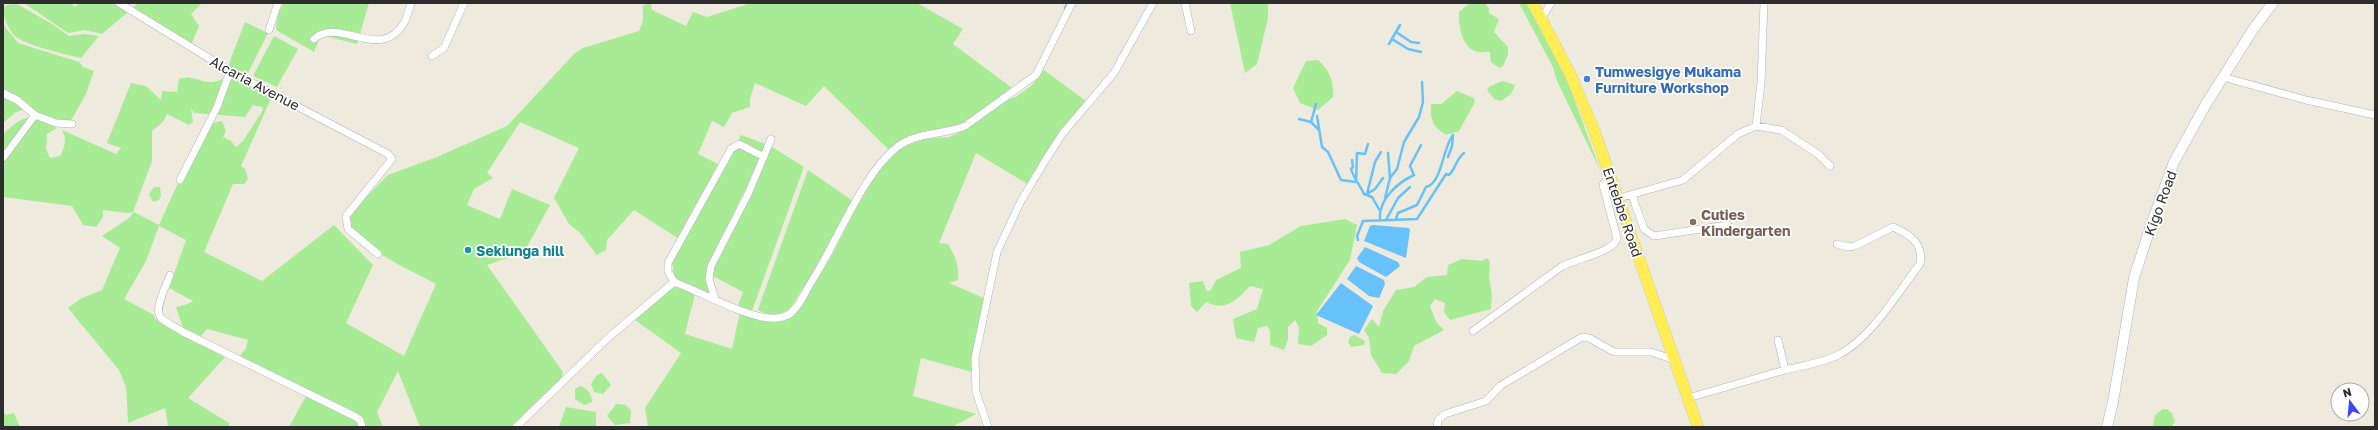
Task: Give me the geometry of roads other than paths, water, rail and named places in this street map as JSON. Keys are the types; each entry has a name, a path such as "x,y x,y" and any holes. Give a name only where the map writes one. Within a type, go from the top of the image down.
{"main road":[{"name":"Entebbe Road","path":"1534,3 1592,124 1698,427"}],"street":[{"name":"Alcaria Avenue","path":"119,3 230,71 382,149 392,159 346,216 348,229 378,254"},
{"path":"269,30 278,3"},
{"path":"314,39 320,34 330,32 375,41 388,38 404,23 411,3"},
{"path":"432,56 444,48 464,3"},
{"path":"764,157 739,144 731,149 668,263 668,271 674,282 756,316 778,318 792,312 825,262 869,178 880,164 903,142 914,138 949,132 965,126 1036,75 1072,3"},
{"path":"988,427 976,392 975,358 997,252 1021,201 1045,161 1063,133 1114,73 1153,3"},
{"path":"1185,3 1191,31"},
{"path":"1542,18 1551,3"},
{"path":"1756,126 1761,83 1764,3"},
{"name":"Kigo Road","path":"2107,427 2113,402 2134,278 2151,225 2174,162 2223,77 2254,28 2273,3"},
{"path":"180,180 217,107 230,71"},
{"path":"2223,77 2306,100 2375,115"},
{"path":"3,94 17,100 35,115 56,123 72,124"},
{"path":"3,158 35,115"},
{"path":"1619,198 1683,180 1738,134 1756,126 1781,130 1818,154 1830,166"},
{"path":"715,299 709,279 711,266 772,139"},
{"path":"1473,331 1574,259 1606,251 1614,246 1617,238 1604,185 1610,174"},
{"path":"1632,195 1644,229 1654,236 1728,225"},
{"path":"1688,398 1784,370 1829,359 1855,344 1867,332 1920,264 1920,252 1916,240 1893,227 1855,246 1848,247 1837,244"},
{"path":"170,275 159,307 158,314 162,318 183,332 354,416 360,420 362,427"},
{"path":"516,427 608,338 674,282"},
{"path":"1437,427 1438,420 1445,414 1486,401 1492,391 1582,337 1589,338 1614,352 1651,352 1675,360"},
{"path":"1778,340 1784,370"}],"water":[{"path":"1370,226 1409,228 1406,258 1364,241"},
{"path":"1365,247 1398,262 1400,266 1386,277 1359,262 1357,258"},
{"path":"1356,266 1384,280 1385,284 1379,298 1369,296 1347,279"},
{"path":"1341,283 1373,306 1359,334 1316,315"}],"waterway":[{"path":"1065,8 1068,3"},
{"path":"1389,44 1400,25"},
{"path":"1396,32 1411,42 1419,43"},
{"path":"1392,39 1408,49 1421,52"},
{"path":"1390,178 1397,169 1404,142 1419,117 1423,102 1422,82"},
{"path":"1311,122 1316,104"},
{"path":"1317,116 1322,147 1328,152 1341,180 1356,182 1357,153 1365,154 1368,144"},
{"path":"1299,119 1311,122 1319,130"},
{"path":"1396,219 1398,213 1417,205 1426,187 1436,179 1447,147 1453,135 1452,146 1448,157"},
{"path":"1380,220 1380,213 1385,199 1395,187 1414,175 1410,166 1421,145"},
{"path":"1367,194 1375,162 1381,152"},
{"path":"1385,198 1390,178 1388,153"},
{"path":"1358,240 1357,236 1363,221 1417,219 1446,174 1449,175 1459,158 1464,153"},
{"path":"1352,160 1353,167 1351,169 1355,179 1364,194 1372,197 1380,211"},
{"path":"1367,194 1375,189 1383,178"},
{"path":"1386,220 1398,198 1410,187"}],"place":[{"name":"Tumwesigye Mukama Furniture Workshop","path":"1587,79"},
{"name":"Cuties Kindergarten","path":"1693,222"},
{"name":"Sekiunga hill","path":"468,250"}]}
